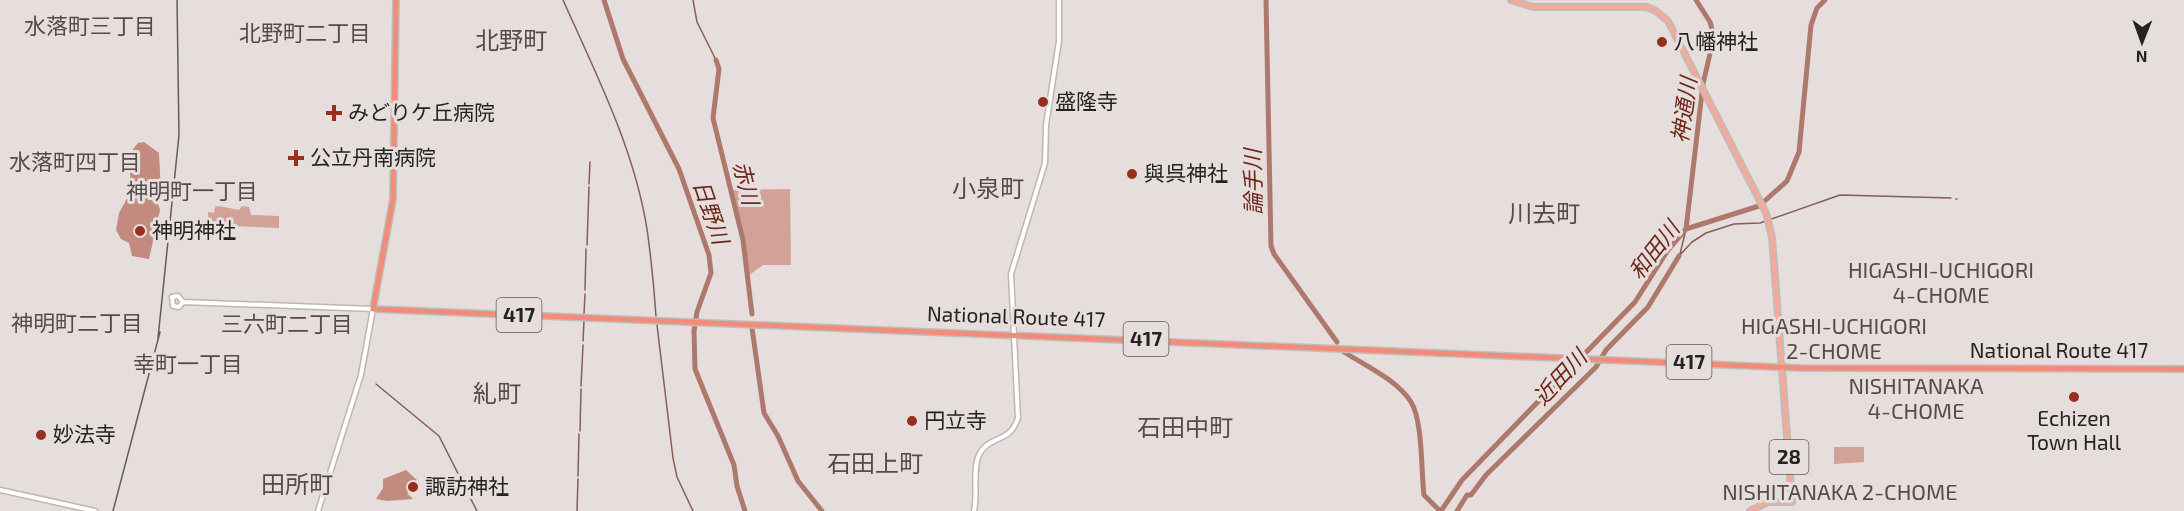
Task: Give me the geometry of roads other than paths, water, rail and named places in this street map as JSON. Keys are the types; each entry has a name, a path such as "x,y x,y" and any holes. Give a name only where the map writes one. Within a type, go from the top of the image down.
{"highway":[{"path":"373,309 393,199 396,0"},
{"name":"National Route 417","path":"373,309 1782,367 2184,369"}],"main road":[{"path":"974,511 979,455 988,444 1008,435 1014,429 1018,418 1011,274 1045,163 1046,125 1059,41 1059,0"},
{"name":"28","path":"1511,0 1533,7 1650,8 1668,21 1760,199 1772,237 1792,502 1767,502 1750,511"},
{"path":"183,302 373,309 361,375 318,511"},
{"path":"0,490 95,511"}],"waterway":[{"path":"563,0 601,84 633,169 647,229 656,316"},
{"name":"日野川","path":"604,0 623,59 679,169 709,255 711,273 697,312 694,331 695,369 734,465 737,486 745,511"},
{"path":"693,0 697,22 716,60"},
{"name":"論手川","path":"1266,0 1271,246 1274,254 1337,342"},
{"name":"神通川","path":"1686,229 1703,84 1714,36 1710,22 1696,0"},
{"name":"和田川","path":"1441,511 1462,480 1635,302 1668,250 1686,229 1759,206 1787,181 1799,152 1811,25 1817,8 1825,0"},
{"name":"赤川","path":"716,60 719,69 713,118 743,240 752,314"},
{"path":"589,184 590,162"},
{"path":"587,245 589,187"},
{"path":"1679,256 1692,242 1706,233 1734,224 1760,223 1840,195 1951,198"},
{"path":"1680,254 1686,229"},
{"path":"585,290 586,249"},
{"name":"近田川","path":"1457,511 1467,495 1471,495 1486,475 1596,367 1606,350 1648,307 1679,256"},
{"path":"584,314 585,294"},
{"path":"583,341 584,321"},
{"path":"657,325 673,458 677,477 693,511"},
{"name":"赤川","path":"752,328 764,413 778,436 798,481 822,511"},
{"path":"581,386 583,345"},
{"name":"論手川","path":"1344,352 1389,380 1411,402 1420,434 1424,495 1440,511"},
{"path":"376,384 439,436 477,511"},
{"path":"580,431 581,389"},
{"path":"578,476 579,434"},
{"path":"577,511 578,479"}],"tram line":[{"path":"158,338 179,135 177,0"},
{"path":"113,511 160,332"}],"place":[{"name":"八幡神社","path":"1662,42"},
{"name":"盛隆寺","path":"1043,102"},
{"name":"みどりケ丘病院","path":"334,113"},
{"name":"公立丹南病院","path":"296,158"},
{"name":"與呉神社","path":"1132,174"},
{"name":"神明神社","path":"140,231"},
{"name":"Echizen Town Hall","path":"2074,397"},
{"name":"円立寺","path":"912,421"},
{"name":"妙法寺","path":"41,435"},
{"name":"諏訪神社","path":"413,487"}],"district":[{"name":"水落町三丁目","path":"90,26"},
{"name":"北野町二丁目","path":"305,33"},
{"name":"北野町","path":"511,41"},
{"name":"水落町四丁目","path":"75,162"},
{"name":"小泉町","path":"988,189"},
{"name":"神明町一丁目","path":"192,191"},
{"name":"川去町","path":"1544,214"},
{"name":"HIGASHI-UCHIGORI 4-CHOME","path":"1941,282"},
{"name":"神明町二丁目","path":"77,323"},
{"name":"三六町二丁目","path":"287,324"},
{"name":"HIGASHI-UCHIGORI 2-CHOME","path":"1834,338"},
{"name":"幸町一丁目","path":"188,364"},
{"name":"糺町","path":"497,394"},
{"name":"NISHITANAKA 4-CHOME","path":"1916,398"},
{"name":"石田中町","path":"1185,428"},
{"name":"石田上町","path":"875,464"},
{"name":"田所町","path":"297,485"},
{"name":"NISHITANAKA 2-CHOME","path":"1840,492"}]}
